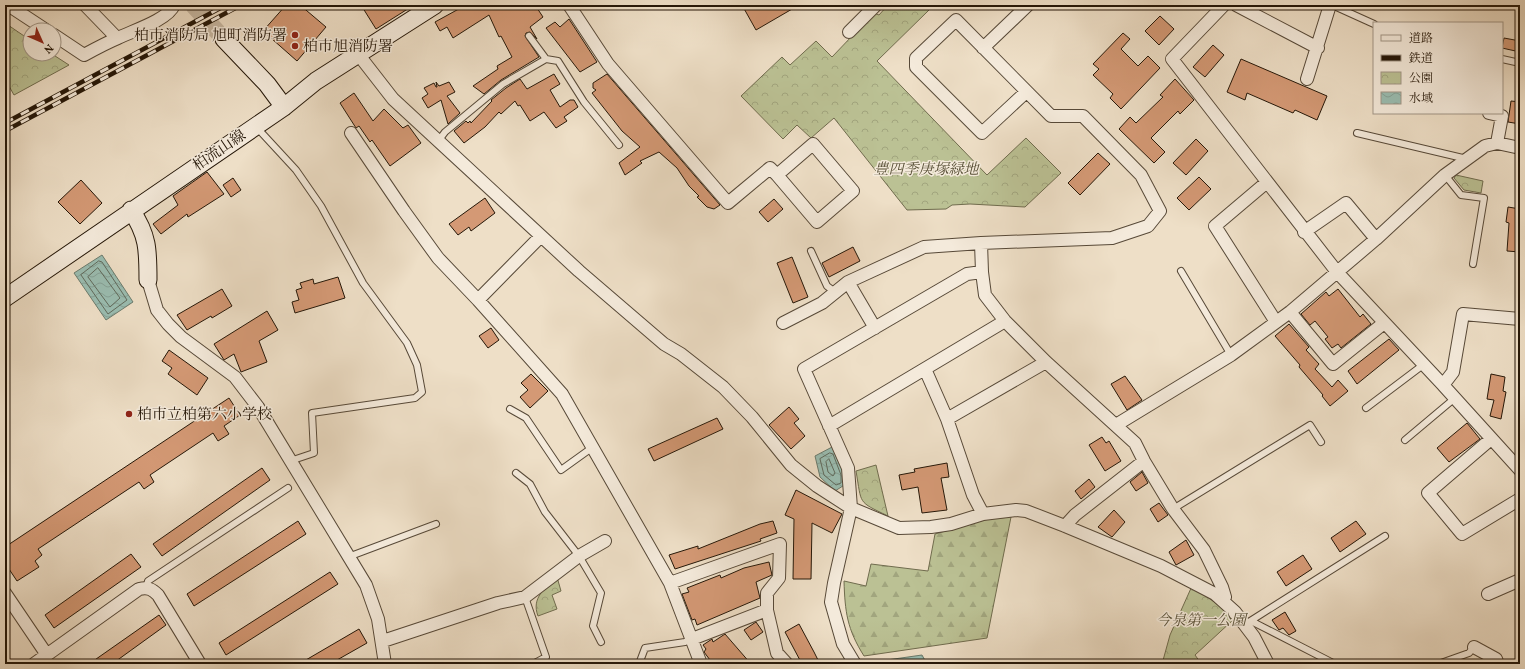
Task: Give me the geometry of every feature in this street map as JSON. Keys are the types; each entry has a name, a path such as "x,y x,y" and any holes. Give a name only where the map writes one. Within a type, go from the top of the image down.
{"main road":[{"name":"柏流山線","path":"5,298 131,210 284,107 316,81 435,5"},
{"path":"224,39 273,91 284,107"},
{"path":"131,210 146,237 148,247 148,280"}],"street":[{"path":"8,5 34,22"},
{"path":"85,5 117,38"},
{"path":"62,41 84,55 153,22 169,12 174,5"},
{"path":"569,5 608,64 728,202 770,168 816,222 853,191 813,144 777,175"},
{"path":"849,32 876,5"},
{"path":"983,48 1028,5"},
{"path":"1224,5 1172,59 1304,232 1337,272 1423,365 1444,385 1520,470"},
{"path":"1236,5 1318,48"},
{"path":"1307,80 1331,5"},
{"path":"783,323 822,303 848,282 924,247 981,243 1112,238 1148,226 1160,211 1141,176 1083,116 1051,116 956,20 916,58 916,67 982,133 1026,92"},
{"path":"358,54 381,86 393,99 541,236 664,344 681,354 723,387 752,417 791,465 817,486 851,508 899,528 932,527 951,524 983,514 1016,510 1026,512 1065,526 1161,566 1223,599 1247,623 1268,664"},
{"path":"1494,114 1502,116 1497,143"},
{"path":"351,133 434,253 562,394 670,583 701,664"},
{"path":"1116,425 1231,355 1290,312 1376,239 1445,176 1485,146 1497,143 1520,148"},
{"path":"1267,182 1215,226 1276,322"},
{"path":"1304,232 1346,203 1376,239"},
{"path":"478,300 541,236"},
{"path":"981,243 982,272 985,295 1005,321 1046,362 1135,443 1173,509 1204,550 1222,587 1225,597 1223,599"},
{"path":"855,664 843,644 831,602 851,508 848,468 804,369 968,274 982,272"},
{"path":"148,280 157,310 168,324 181,337 209,356 240,382 258,406 366,585 378,619 383,641 385,664"},
{"path":"848,282 874,328"},
{"path":"1290,312 1334,364 1384,323"},
{"path":"1444,385 1453,372 1463,314 1520,319"},
{"path":"829,426 1005,321"},
{"path":"947,419 1046,362"},
{"path":"925,369 947,419 973,495 983,514"},
{"path":"1491,439 1428,493 1462,534 1520,498"},
{"path":"1065,526 1075,515 1144,461"},
{"path":"383,641 498,603 525,597 579,556 605,541"},
{"path":"670,583 780,544 779,578 767,593 766,610 777,652 787,664"},
{"path":"1488,594 1520,580"},
{"path":"34,664 139,589 146,588 153,590 158,596 200,664"},
{"path":"5,592 47,655"},
{"path":"692,639 766,610"},
{"path":"1474,647 1496,659 1498,664"}],"lane":[{"path":"1331,5 1373,24"},
{"path":"529,36 546,59"},
{"path":"439,140 445,132 503,84 546,59 558,61 584,102 620,145"},
{"path":"1503,59 1520,63"},
{"path":"260,131 296,170 321,206 364,282 407,343 417,365 422,392 415,398 312,413 314,453 290,461"},
{"path":"1357,133 1467,159"},
{"path":"1445,176 1461,195 1484,198 1473,264"},
{"path":"811,251 827,286 835,292"},
{"path":"1181,271 1231,355"},
{"path":"1366,408 1423,365"},
{"path":"1405,440 1455,398"},
{"path":"510,409 526,418 561,470 593,447"},
{"path":"1173,509 1310,425 1321,442"},
{"path":"516,473 530,484 545,512 579,556 601,593 593,626 601,642"},
{"path":"146,588 148,581 288,488"},
{"path":"348,557 436,524"},
{"path":"1247,623 1385,536"},
{"path":"525,597 546,657 533,664"},
{"path":"1247,623 1335,664"},
{"path":"639,664 645,648 685,642 692,639"},
{"path":"1438,664 1469,653 1474,647"}],"green space":[{"name":"豊四季庚塚緑地","path":"888,5 923,5 929,10 877,61 987,175 1026,138 1061,173 1025,207 970,204 952,205 946,209 907,210 834,118 811,138 797,125 783,139 741,96 782,57 790,65 816,41 832,57 874,13 879,15"},
{"path":"5,23 22,35 22,62 62,62 62,60 69,65 14,95 5,79"},
{"path":"1456,175 1483,181 1481,193 1464,190 1454,178"},
{"path":"876,465 888,516 866,504 863,501 859,490 856,471"},
{"path":"1011,517 987,638 864,656 850,629 846,611 844,581 866,586 871,564 928,571 935,534 988,519"},
{"path":"557,577 561,591 552,595 557,609 538,616 536,604 540,594"},
{"name":"今泉第一公園","path":"1192,586 1217,604 1233,620 1195,655 1200,662 1198,664 1162,664 1170,635"}],"water":[{"path":"102,255 133,302 106,320 74,273"},
{"path":"834,446 846,477 846,484 835,491 820,477 815,456"},
{"path":"922,655 927,664 866,663"}],"building":[{"name":"柏市旭消防署","path":"286,5 300,5 326,27 297,61 263,31"},
{"path":"361,5 414,5 376,29"},
{"path":"466,5 535,5 543,17 530,27 537,39 530,32 526,33 525,36 539,57 501,80 484,94 473,86 498,69 497,66 512,57 501,36 499,37 489,15 453,38 447,27 440,31 435,22"},
{"path":"742,5 799,5 756,30"},
{"path":"1160,16 1174,29 1159,45 1145,31"},
{"path":"569,19 597,62 580,72 546,28 555,22 560,27"},
{"path":"1123,33 1130,39 1121,49 1138,66 1148,56 1160,68 1121,109 1110,98 1113,94 1093,75 1099,69 1093,64"},
{"path":"1504,38 1520,41 1520,52 1503,48"},
{"path":"1213,45 1224,55 1205,77 1193,67"},
{"path":"1241,59 1327,96 1317,120 1295,110 1293,113 1247,93 1245,100 1227,92"},
{"path":"554,74 560,84 550,90 560,107 570,100 574,100 578,107 564,117 567,121 556,128 544,112 530,121 520,105 518,106 515,101 501,114 499,112 485,127 464,143 454,131 466,121 468,123 470,121 471,123 492,101 491,100 520,79 527,89"},
{"path":"607,74 720,205 714,209 707,207 697,197 699,196 689,186 677,168 659,152 640,161 642,163 625,175 619,163 640,147 622,131 592,93 596,90 593,88 593,83"},
{"path":"1175,79 1194,100 1180,114 1178,111 1151,138 1165,152 1154,163 1119,129 1130,117 1136,123 1163,97 1160,95"},
{"path":"436,82 439,86 449,82 455,92 447,96 460,113 448,124 441,100 428,108 422,98 428,94 424,88 434,83 437,87"},
{"path":"354,93 373,121 384,109 403,128 408,125 421,143 390,166 372,140 370,142 359,126 356,128 340,103"},
{"path":"1511,101 1520,102 1520,124 1508,122"},
{"path":"1196,139 1208,151 1186,175 1173,163"},
{"path":"1098,153 1110,164 1080,195 1068,183"},
{"path":"207,172 224,194 188,217 187,214 161,234 153,224 178,205 173,196"},
{"path":"1199,177 1211,189 1189,210 1177,198"},
{"path":"233,178 241,190 231,197 223,185"},
{"path":"81,180 102,203 80,224 58,202"},
{"path":"485,198 495,213 471,231 469,227 458,235 449,224"},
{"path":"774,199 783,209 768,222 759,212"},
{"path":"1508,207 1520,209 1520,252 1507,251 1509,223 1506,222"},
{"path":"853,247 860,261 829,277 822,263"},
{"path":"792,257 808,297 793,303 777,263"},
{"path":"338,277 345,298 295,313 292,302 299,300 296,290 302,288 300,283 313,279 314,284"},
{"path":"222,289 232,306 187,330 177,315"},
{"path":"1338,289 1360,317 1363,314 1371,324 1341,348 1338,344 1332,348 1325,339 1328,337 1315,321 1310,325 1301,314 1326,292 1329,296"},
{"path":"267,311 278,330 259,341 267,362 241,372 234,354 224,360 214,344"},
{"path":"1289,324 1309,347 1306,350 1319,364 1315,369 1332,387 1338,380 1348,391 1330,406 1322,396 1323,395 1299,367 1300,365 1275,336"},
{"path":"491,328 499,340 488,348 479,336"},
{"path":"1389,339 1399,350 1357,384 1348,371"},
{"path":"169,350 208,378 197,395 168,374 172,368 162,361"},
{"path":"531,374 548,391 530,408 520,397 528,390 521,383"},
{"path":"1491,374 1505,377 1503,391 1506,392 1501,419 1490,416 1494,400 1487,399"},
{"path":"1125,376 1142,400 1127,410 1111,384"},
{"path":"229,398 240,415 224,426 229,434 218,441 213,433 150,475 154,482 144,489 139,482 38,549 42,555 35,561 39,567 17,581 5,563 5,547"},
{"path":"789,407 799,419 794,423 805,436 791,449 769,425"},
{"path":"717,418 723,429 654,461 648,449"},
{"path":"1467,423 1480,439 1449,462 1437,448"},
{"path":"1102,437 1106,443 1109,441 1121,461 1105,471 1089,445"},
{"path":"947,463 949,477 941,478 947,510 922,513 918,487 902,490 899,475 915,472 914,469"},
{"path":"262,468 270,480 162,556 153,544"},
{"path":"1142,472 1148,483 1136,491 1130,482"},
{"path":"1089,479 1095,487 1081,499 1075,491"},
{"path":"796,490 842,514 832,533 812,523 811,579 793,579 794,519 785,515"},
{"path":"1159,503 1168,515 1158,522 1150,509"},
{"path":"1114,510 1125,522 1112,537 1098,527"},
{"path":"298,521 306,534 194,606 187,594"},
{"path":"773,521 777,533 760,539 761,541 675,569 669,555 698,546 698,549 760,524"},
{"path":"1356,521 1366,534 1340,552 1331,538"},
{"path":"1186,540 1194,555 1176,565 1169,552"},
{"path":"131,554 141,567 54,628 45,615"},
{"path":"1303,555 1312,569 1286,586 1277,572"},
{"path":"769,562 772,575 756,582 760,598 697,625 695,619 692,620 682,594 689,592 687,588 720,575 721,578 744,568"},
{"path":"330,572 338,584 226,655 219,643"},
{"path":"1285,612 1296,631 1289,635 1283,628 1279,630 1272,620"},
{"path":"159,615 166,625 112,664 89,664"},
{"path":"756,622 763,632 751,640 744,630"},
{"path":"799,624 820,664 802,664 785,632"},
{"path":"359,629 367,643 330,664 299,664"},
{"path":"725,634 751,664 713,664 704,652 706,649 703,645 712,639 713,642"}],"tunnel":[{"path":"193,5 224,39"}],"railway":[{"path":"5,123 226,5"},
{"path":"5,131 241,5"}],"place":[{"name":"柏市消防局 旭町消防署","path":"295,35"},
{"name":"柏市旭消防署","path":"295,46"},
{"name":"柏市立柏第六小学校","path":"129,414"}]}
